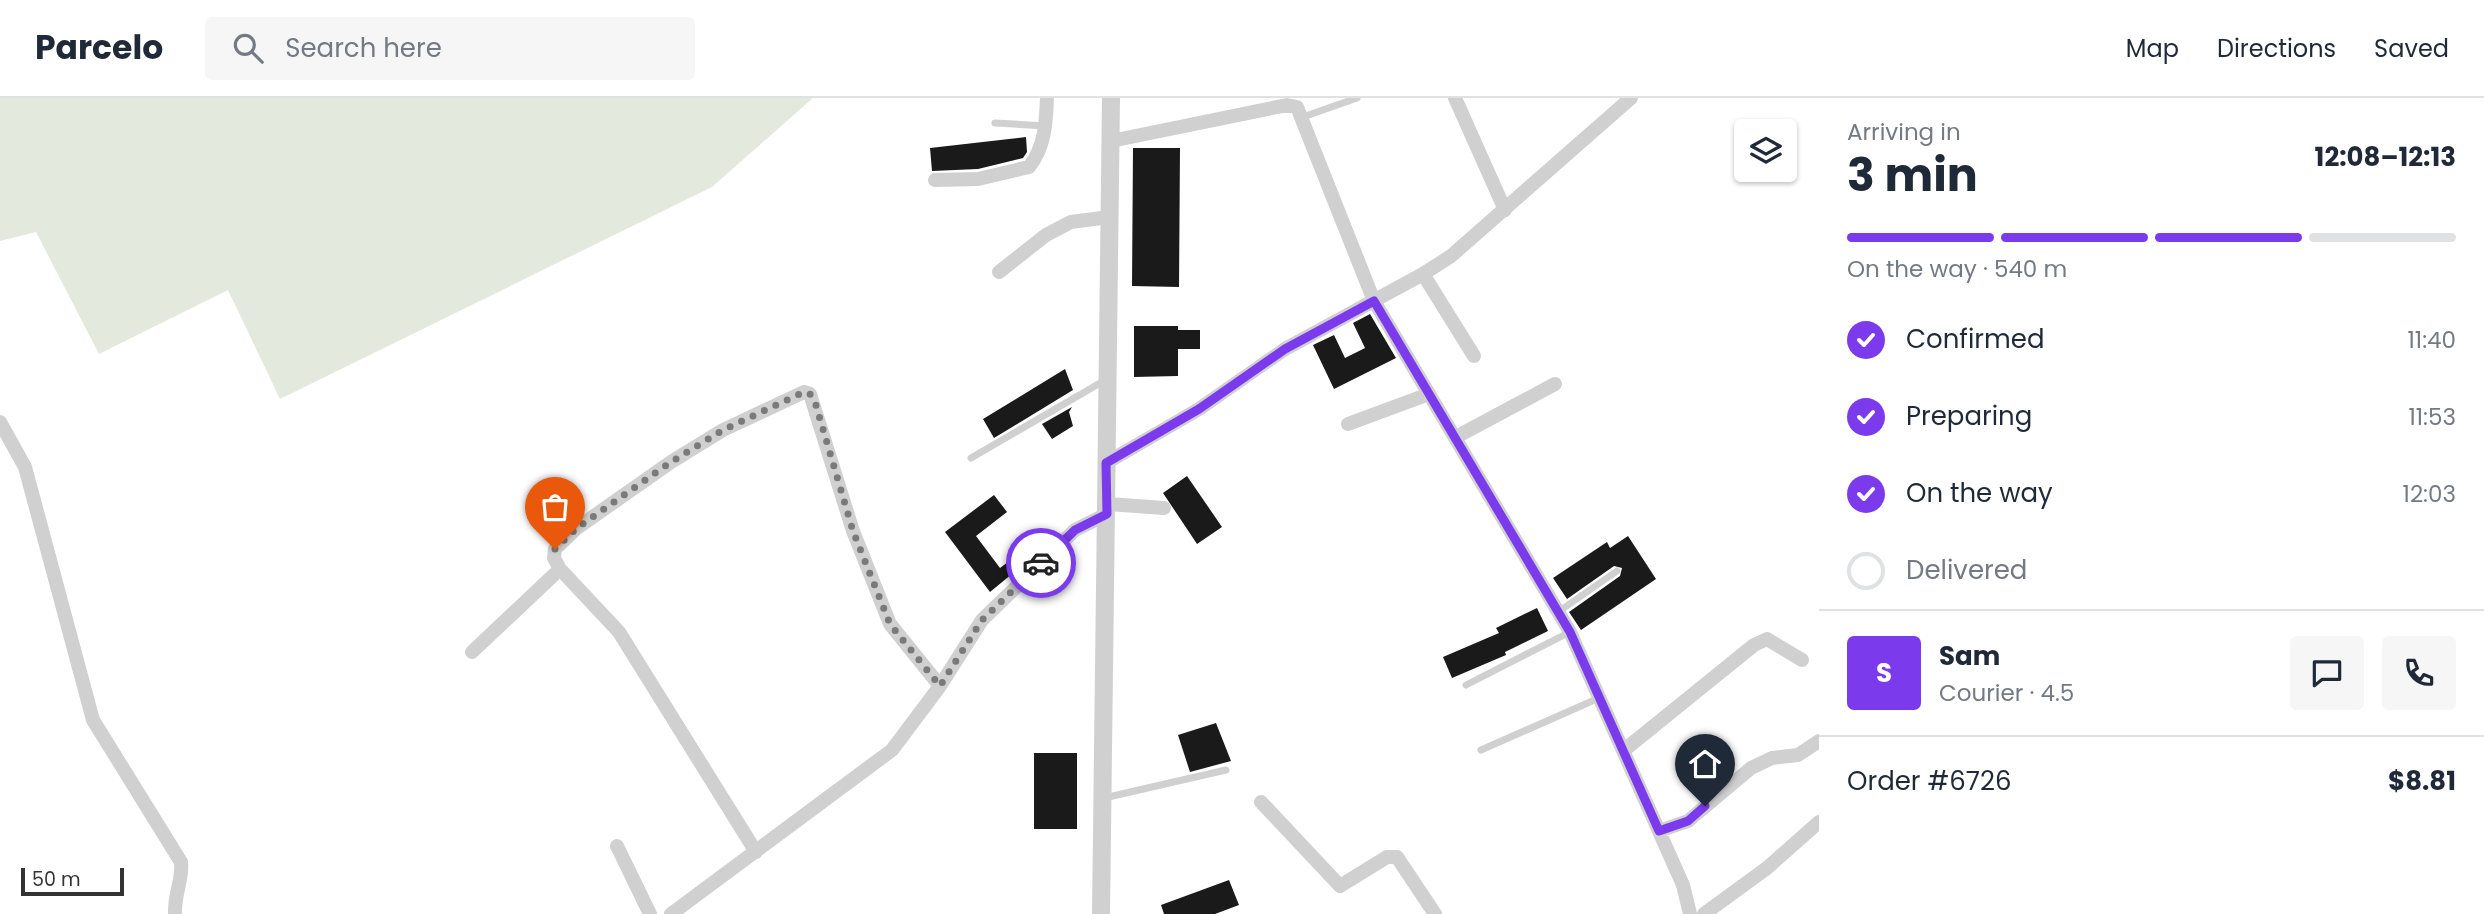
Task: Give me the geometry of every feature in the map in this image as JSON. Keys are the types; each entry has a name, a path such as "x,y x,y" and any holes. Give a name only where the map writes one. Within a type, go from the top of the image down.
{"street":[{"path":"935,180 978,179 1029,167 1042,144 1047,98"},
{"path":"1101,914 1111,98"},
{"path":"1455,98 1505,209"},
{"path":"1106,463 1199,409 1285,349 1451,256 1631,98"},
{"path":"1111,141 1287,105 1297,107 1374,301 1570,632 1683,885 1690,914"},
{"path":"999,272 1046,235 1072,222 1109,217"},
{"path":"1423,274 1474,356"},
{"path":"1456,437 1555,384"},
{"path":"756,852 619,632 560,569 554,558 555,549 577,528 671,462 723,430 804,392 810,394 853,531 890,624 940,686"},
{"path":"1348,425 1429,394"},
{"path":"0,422 25,467 93,720 181,862 180,879 174,894 175,914"},
{"path":"671,914 885,757 940,686 982,620 1075,530 1107,509 1164,508"},
{"path":"472,652 560,569"},
{"path":"1623,751 1754,645 1767,639 1802,660"},
{"path":"1659,831 1688,821 1751,768 1772,758 1798,755 1819,741"},
{"path":"1261,802 1340,886 1387,857 1397,857 1435,914"},
{"path":"1704,914 1767,868 1819,822"},
{"path":"617,846 650,914"}],"lane":[{"path":"1303,117 1357,98"},
{"path":"995,122 1046,125"},
{"path":"971,458 1107,379"},
{"path":"1558,612 1617,571"},
{"path":"1466,685 1570,632"},
{"path":"1481,750 1600,698"},
{"path":"1102,799 1226,770"}],"shaded area":[{"path":"0,98 813,98 712,187 280,399 228,290 99,354 36,232 0,241"}],"building":[{"path":"1026,137 1027,152 1023,158 978,169 932,171 930,148"},
{"path":"1133,148 1180,148 1179,287 1132,286"},
{"path":"1370,314 1396,358 1334,389 1313,345 1334,335 1345,358 1365,348 1353,323"},
{"path":"1134,326 1178,326 1178,330 1200,330 1200,349 1178,349 1178,376 1134,377"},
{"path":"1065,369 1073,390 994,438 983,419"},
{"path":"1072,407 1069,412 1073,426 1052,439 1042,424"},
{"path":"1187,476 1222,527 1197,544 1163,493"},
{"path":"994,495 1007,512 976,536 1000,568 1028,547 1034,556 990,592 945,532"},
{"path":"1628,536 1656,579 1581,630 1569,612 1620,576 1622,568 1614,566 1567,599 1553,578 1607,542 1610,548"},
{"path":"1537,608 1548,631 1505,652 1506,655 1452,678 1443,657 1499,633 1496,628"},
{"path":"1216,723 1231,761 1190,772 1178,735"},
{"path":"1034,753 1077,753 1077,829 1034,829"},
{"path":"1229,880 1239,905 1215,914 1164,914 1161,905"}],"way so far":[{"path":"555,549 577,528 625,497 671,462 723,430 804,392 810,394 815,402 853,531 890,624 940,686 977,626 1041,563"}],"route":[{"path":"1041,563 1075,530 1107,514 1106,463 1199,409 1285,349 1374,301 1570,632 1659,831 1688,821 1705,806"}]}
